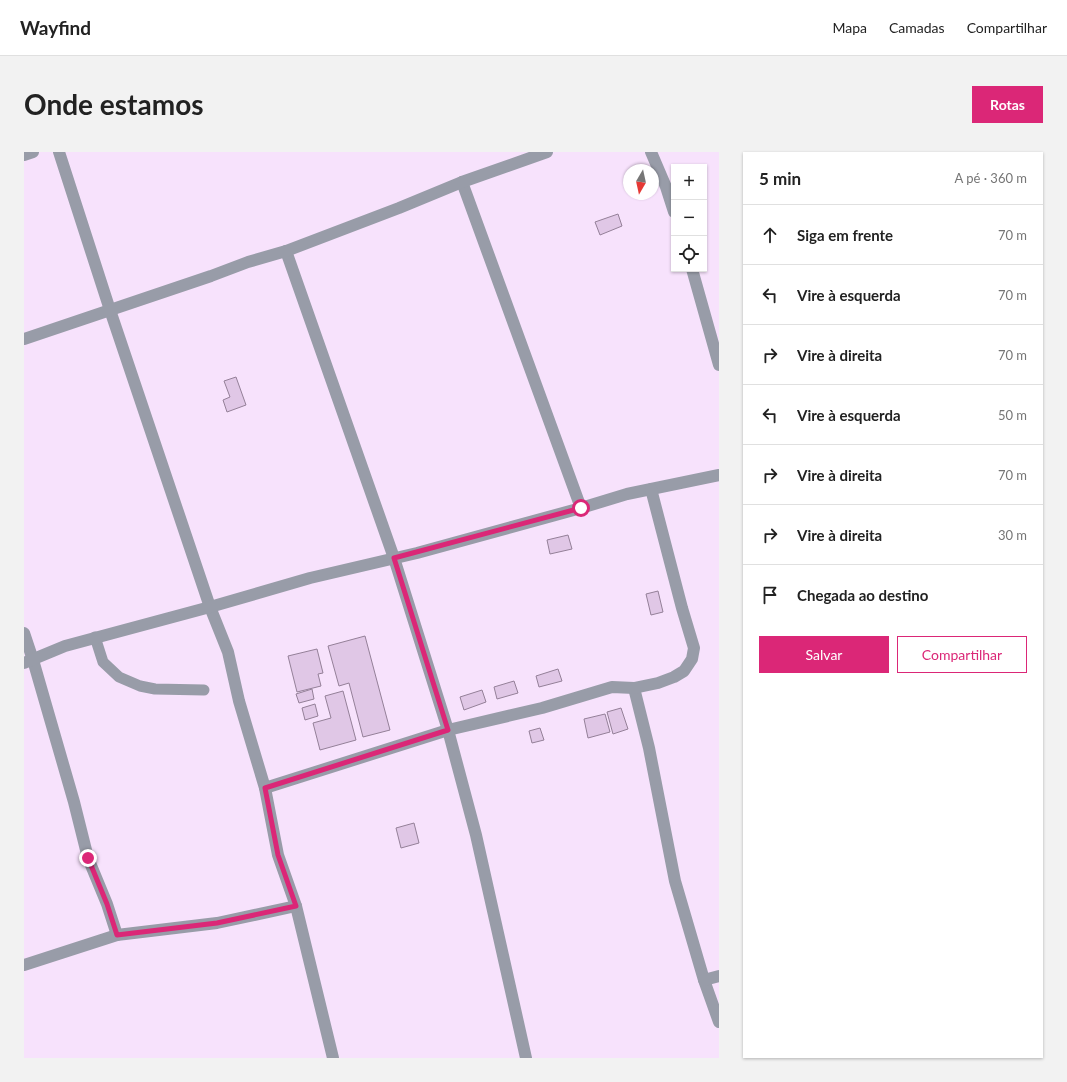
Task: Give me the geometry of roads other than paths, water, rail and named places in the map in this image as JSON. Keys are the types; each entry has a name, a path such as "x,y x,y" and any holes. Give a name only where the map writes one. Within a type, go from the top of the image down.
{"street":[{"path":"24,155 33,152"},
{"path":"59,152 110,310 210,607 228,652 239,701 265,788 278,855 296,906 333,1058"},
{"path":"24,339 286,250 399,208 462,182 547,152"},
{"path":"650,152 666,187 671,203"},
{"path":"462,182 581,508"},
{"path":"286,250 394,558 448,730 476,835 526,1058"},
{"path":"693,272 719,366"},
{"path":"28,662 65,646 95,637 210,607 310,578 394,558 581,508 627,494 719,475"},
{"path":"265,788 448,730 542,708 612,687 634,688 658,683 674,677 684,670 692,659 694,648 651,489"},
{"path":"24,633 28,662 74,802 88,858 107,904 117,935"},
{"path":"634,688 649,748 676,880 704,980 719,1022"},
{"path":"24,965 117,935 217,923 296,906"},
{"path":"704,980 719,976"}],"lane":[{"path":"95,637 103,662 118,677 140,686 155,689 204,690"}]}
